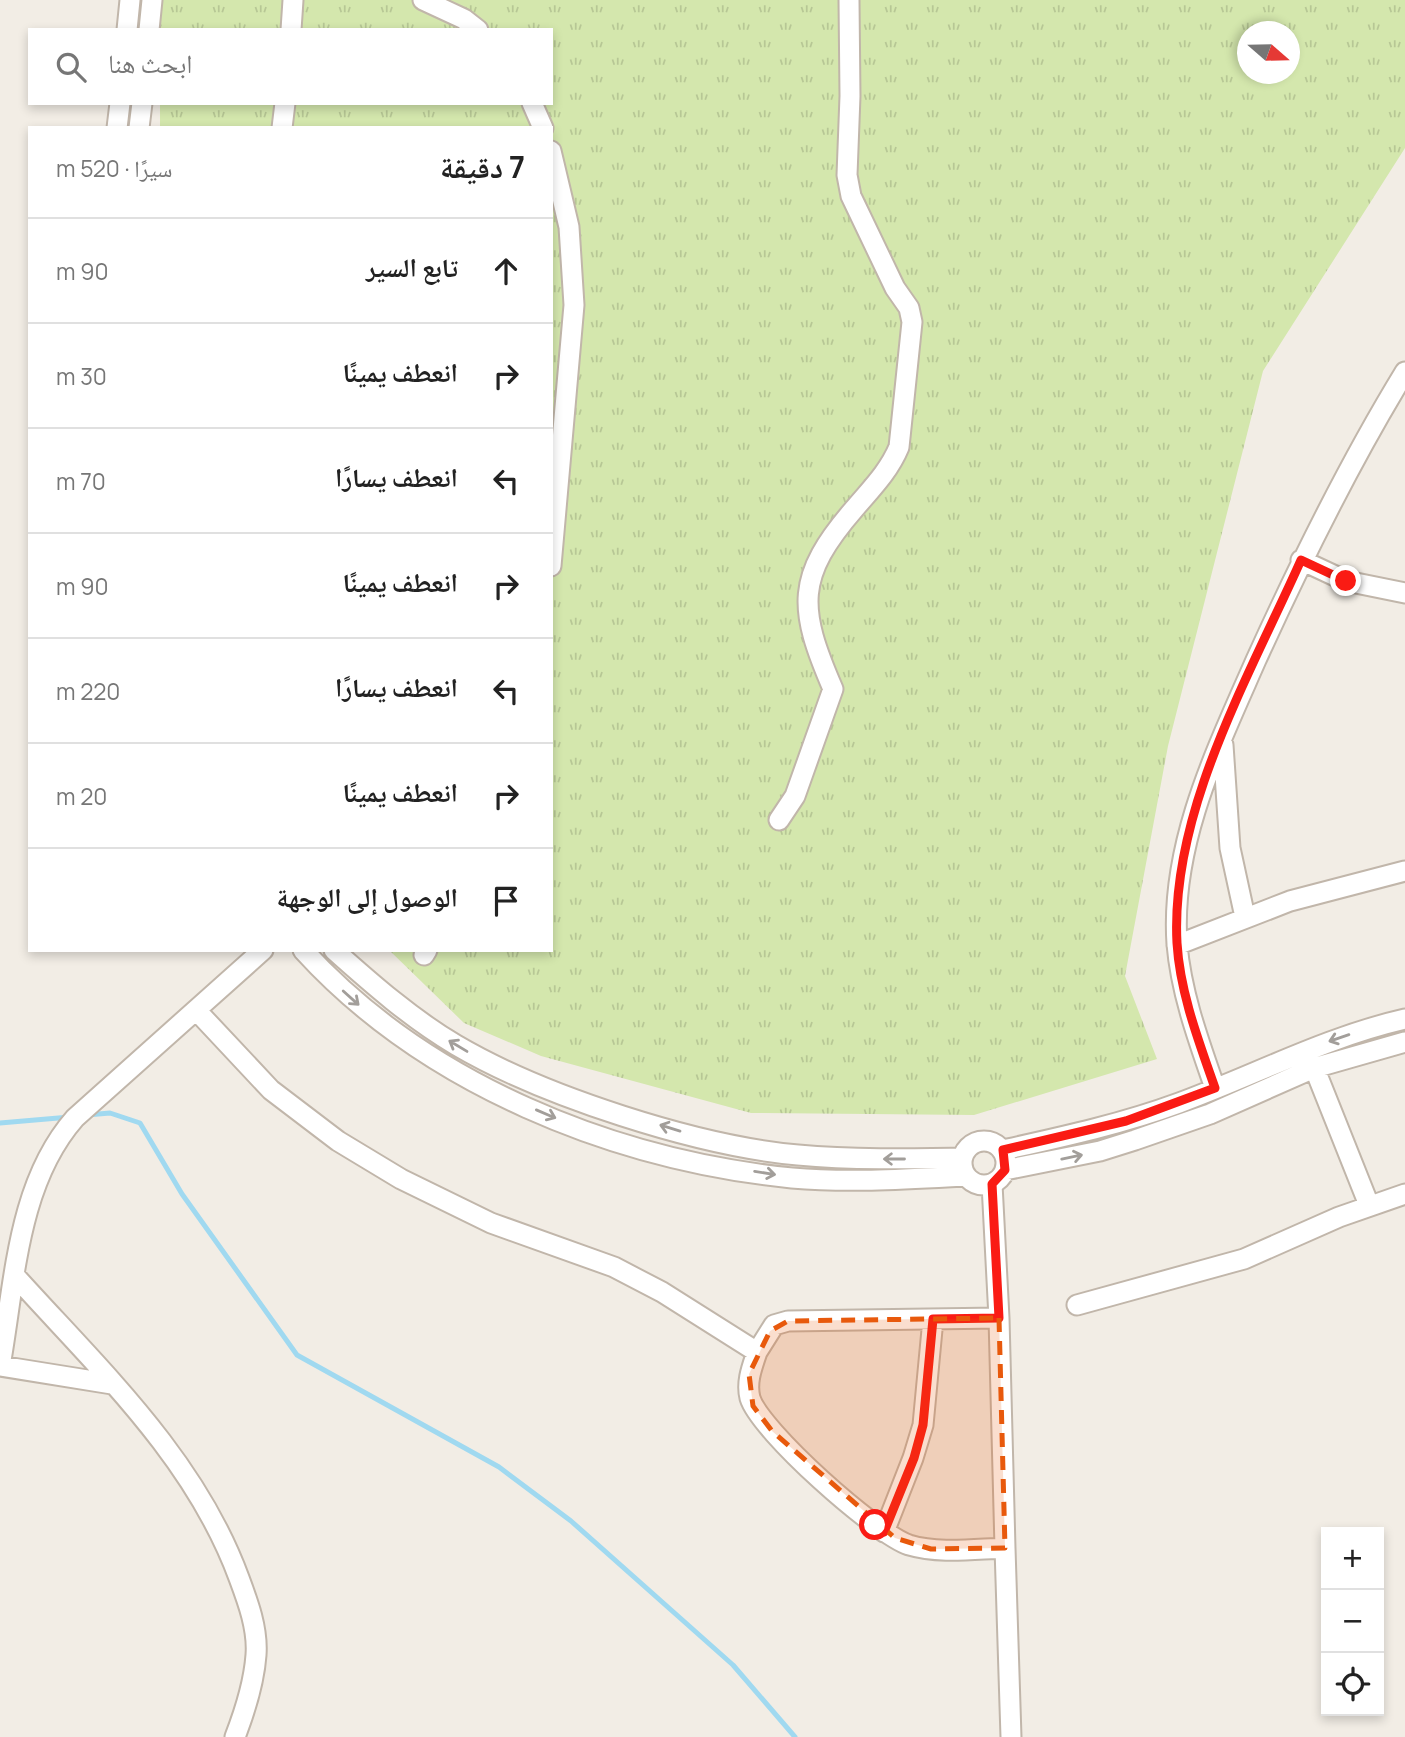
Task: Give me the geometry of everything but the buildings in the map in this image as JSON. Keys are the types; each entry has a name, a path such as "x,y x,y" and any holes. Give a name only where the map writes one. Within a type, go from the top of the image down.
{"street":[{"path":"127,28 130,0"},
{"path":"149,28 152,0"},
{"path":"291,28 293,0"},
{"path":"423,0 464,19 475,28"},
{"path":"779,820 795,796 833,688 812,640 808,594 812,571 826,542 891,466 899,447 912,322 909,308 895,288 851,196 847,175 849,0"},
{"path":"117,126 120,105"},
{"path":"139,126 142,105"},
{"path":"282,126 285,105"},
{"path":"533,105 541,126"},
{"path":"553,159 569,227 574,305 553,543"},
{"path":"1215,1088 1190,1013 1177,945 1183,856 1196,808 1222,737 1301,560 1376,420 1405,372"},
{"path":"1301,560 1346,581 1405,593"},
{"path":"1222,737 1230,848 1245,917"},
{"path":"1177,945 1245,917 1330,889 1405,871"},
{"path":"112,1384 0,1366 30,1199 51,1148 75,1118 261,952"},
{"path":"305,952 381,1023 446,1066 531,1107 617,1141 706,1163 790,1178 843,1180 964,1167"},
{"path":"336,952 399,1004 453,1043 541,1086 693,1135 785,1153 964,1167 982,1185 998,1177 1135,1140 1210,1114 1314,1068 1405,1042"},
{"path":"196,1010 271,1090 338,1141 459,1209 530,1238 614,1267 662,1292 757,1352"},
{"path":"1003,1150 1126,1121 1215,1088 1307,1049 1405,1019"},
{"path":"1307,1049 1369,1205"},
{"path":"964,1167 966,1150 980,1141 997,1144 1003,1150"},
{"path":"1003,1150 998,1177 999,1318 1011,1737"},
{"path":"1077,1305 1244,1259 1369,1205 1405,1194"},
{"path":"16,1277 177,1459 219,1529 251,1609 256,1653 250,1691 234,1737"},
{"path":"999,1318 780,1322 769,1331 757,1352 748,1385 749,1395 759,1416 814,1472 884,1532 908,1544 931,1549 1005,1548"},
{"path":"884,1532 914,1458 923,1425 933,1319"}],"highlighted area":[{"path":"999,1318 1005,1548 931,1549 895,1538 772,1431 753,1406 749,1374 770,1331 788,1321"}],"green space":[{"path":"159,0 1405,0 1405,148 1263,371 1168,746 1125,976 1157,1059 974,1115 751,1113 541,1056 464,1023 391,952 553,952 553,126 160,126 160,105 553,105 553,28 159,28"}],"waterway":[{"path":"87,1115 110,1113 140,1123 182,1194 297,1355 499,1467 571,1521 733,1665 795,1737"},
{"path":"0,1123 70,1117"}],"route":[{"path":"875,1525 884,1532 914,1458 923,1425 933,1319 999,1318 992,1184 1005,1170 1006,1157 1003,1150 1126,1121 1215,1088 1190,1013 1177,945 1183,856 1192,821 1222,737 1301,560 1346,581"}]}
